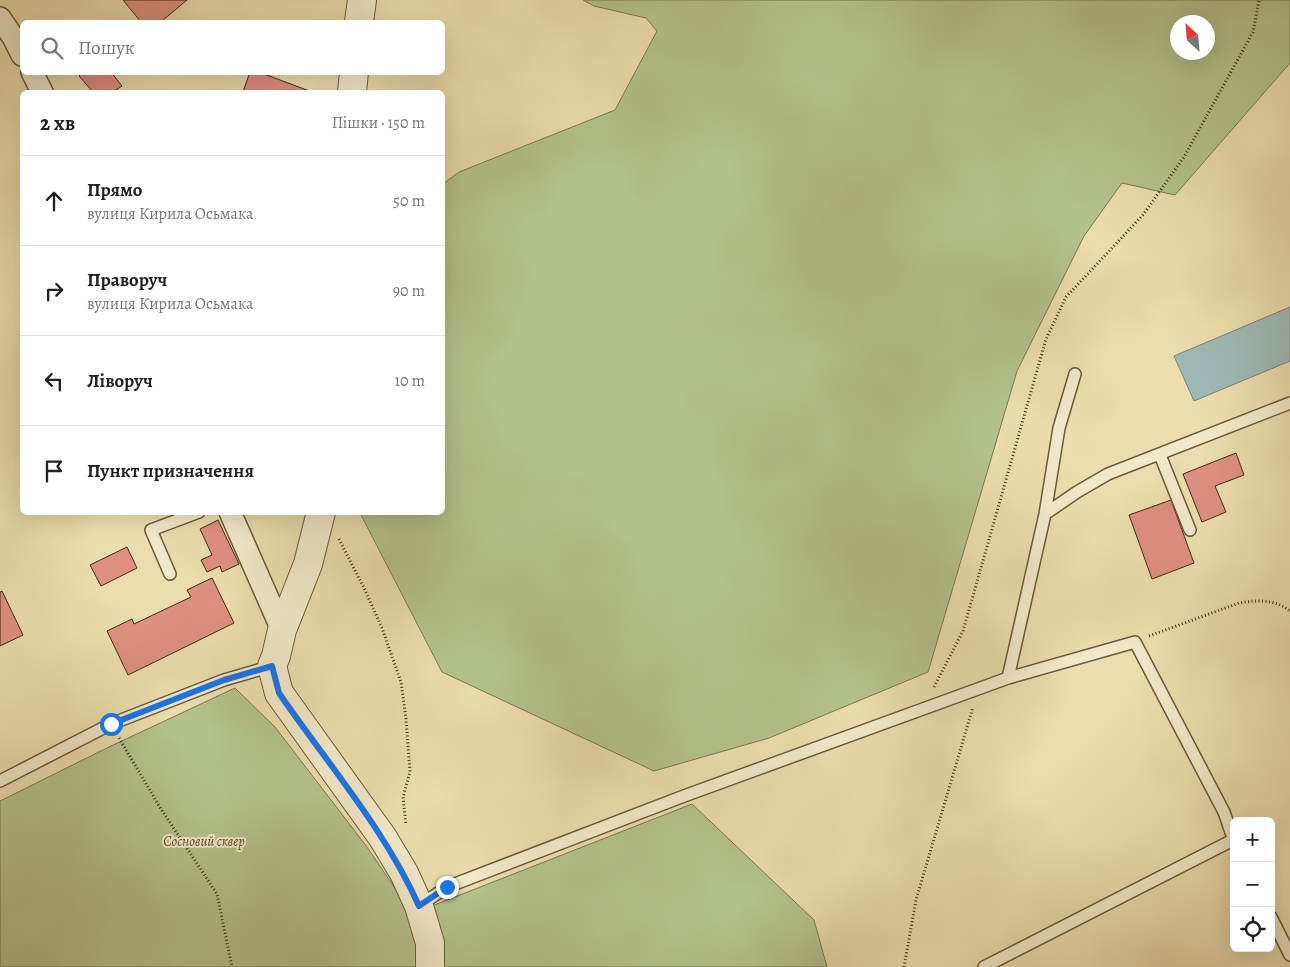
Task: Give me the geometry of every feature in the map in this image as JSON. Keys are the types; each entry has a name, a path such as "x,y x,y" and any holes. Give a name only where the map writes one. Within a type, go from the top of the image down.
{"street":[{"path":"359,20 362,0"},
{"path":"0,18 20,50"},
{"path":"34,75 41,90"},
{"path":"352,90 354,75"},
{"path":"231,515 282,630"},
{"path":"320,515 308,564 282,630 272,666 279,693 383,838 404,873 419,906 430,943 430,967"}],"lane":[{"path":"1008,678 1045,514 1059,428 1075,374"},
{"path":"1045,514 1108,474 1290,403"},
{"path":"1160,455 1190,530"},
{"path":"170,574 150,530 191,515"},
{"path":"419,906 447,887 684,796 1008,678 1135,642 1224,812 1230,831"},
{"path":"0,781 111,724 224,680 272,666"},
{"path":"984,967 1230,842"},
{"path":"1275,925 1290,955"}],"path":[{"path":"923,710 963,631 1046,339 1066,297 1143,215 1184,157 1253,32 1259,0"},
{"path":"338,538 382,628 401,682 410,772 403,798 406,833"},
{"path":"1135,642 1239,602 1255,600 1271,602 1290,611"},
{"path":"904,967 916,900 977,689"},
{"path":"111,724 160,809 217,894 232,967"}],"green space":[{"path":"583,0 1290,0 1290,63 1175,195 1122,183 1084,236 1017,371 928,672 769,738 654,771 442,672 361,515 445,515 445,182 459,172 615,110 657,31 646,18 594,6"},
{"name":"Сосновий сквер","path":"235,688 275,727 367,847 409,909 414,913 692,804 814,920 827,967 0,967 0,801"}],"water":[{"path":"1290,307 1290,361 1194,401 1174,356"}],"building":[{"path":"123,0 187,0 163,20 139,20"},
{"path":"113,75 122,86 116,90 91,90 79,76"},
{"path":"249,75 267,75 307,90 244,90"},
{"path":"1236,453 1244,475 1215,486 1226,512 1202,522 1183,474"},
{"path":"1171,500 1194,563 1152,579 1129,515"},
{"path":"218,520 239,564 222,572 220,566 207,572 201,560 212,555 200,529"},
{"path":"127,547 137,568 101,586 90,565"},
{"path":"212,578 234,623 128,675 107,631 132,619 134,624 191,597 187,590"},
{"path":"2,591 23,635 0,646 0,592"}],"route":[{"path":"111,724 224,680 272,666 279,693 383,838 404,873 419,906 447,887"}]}
